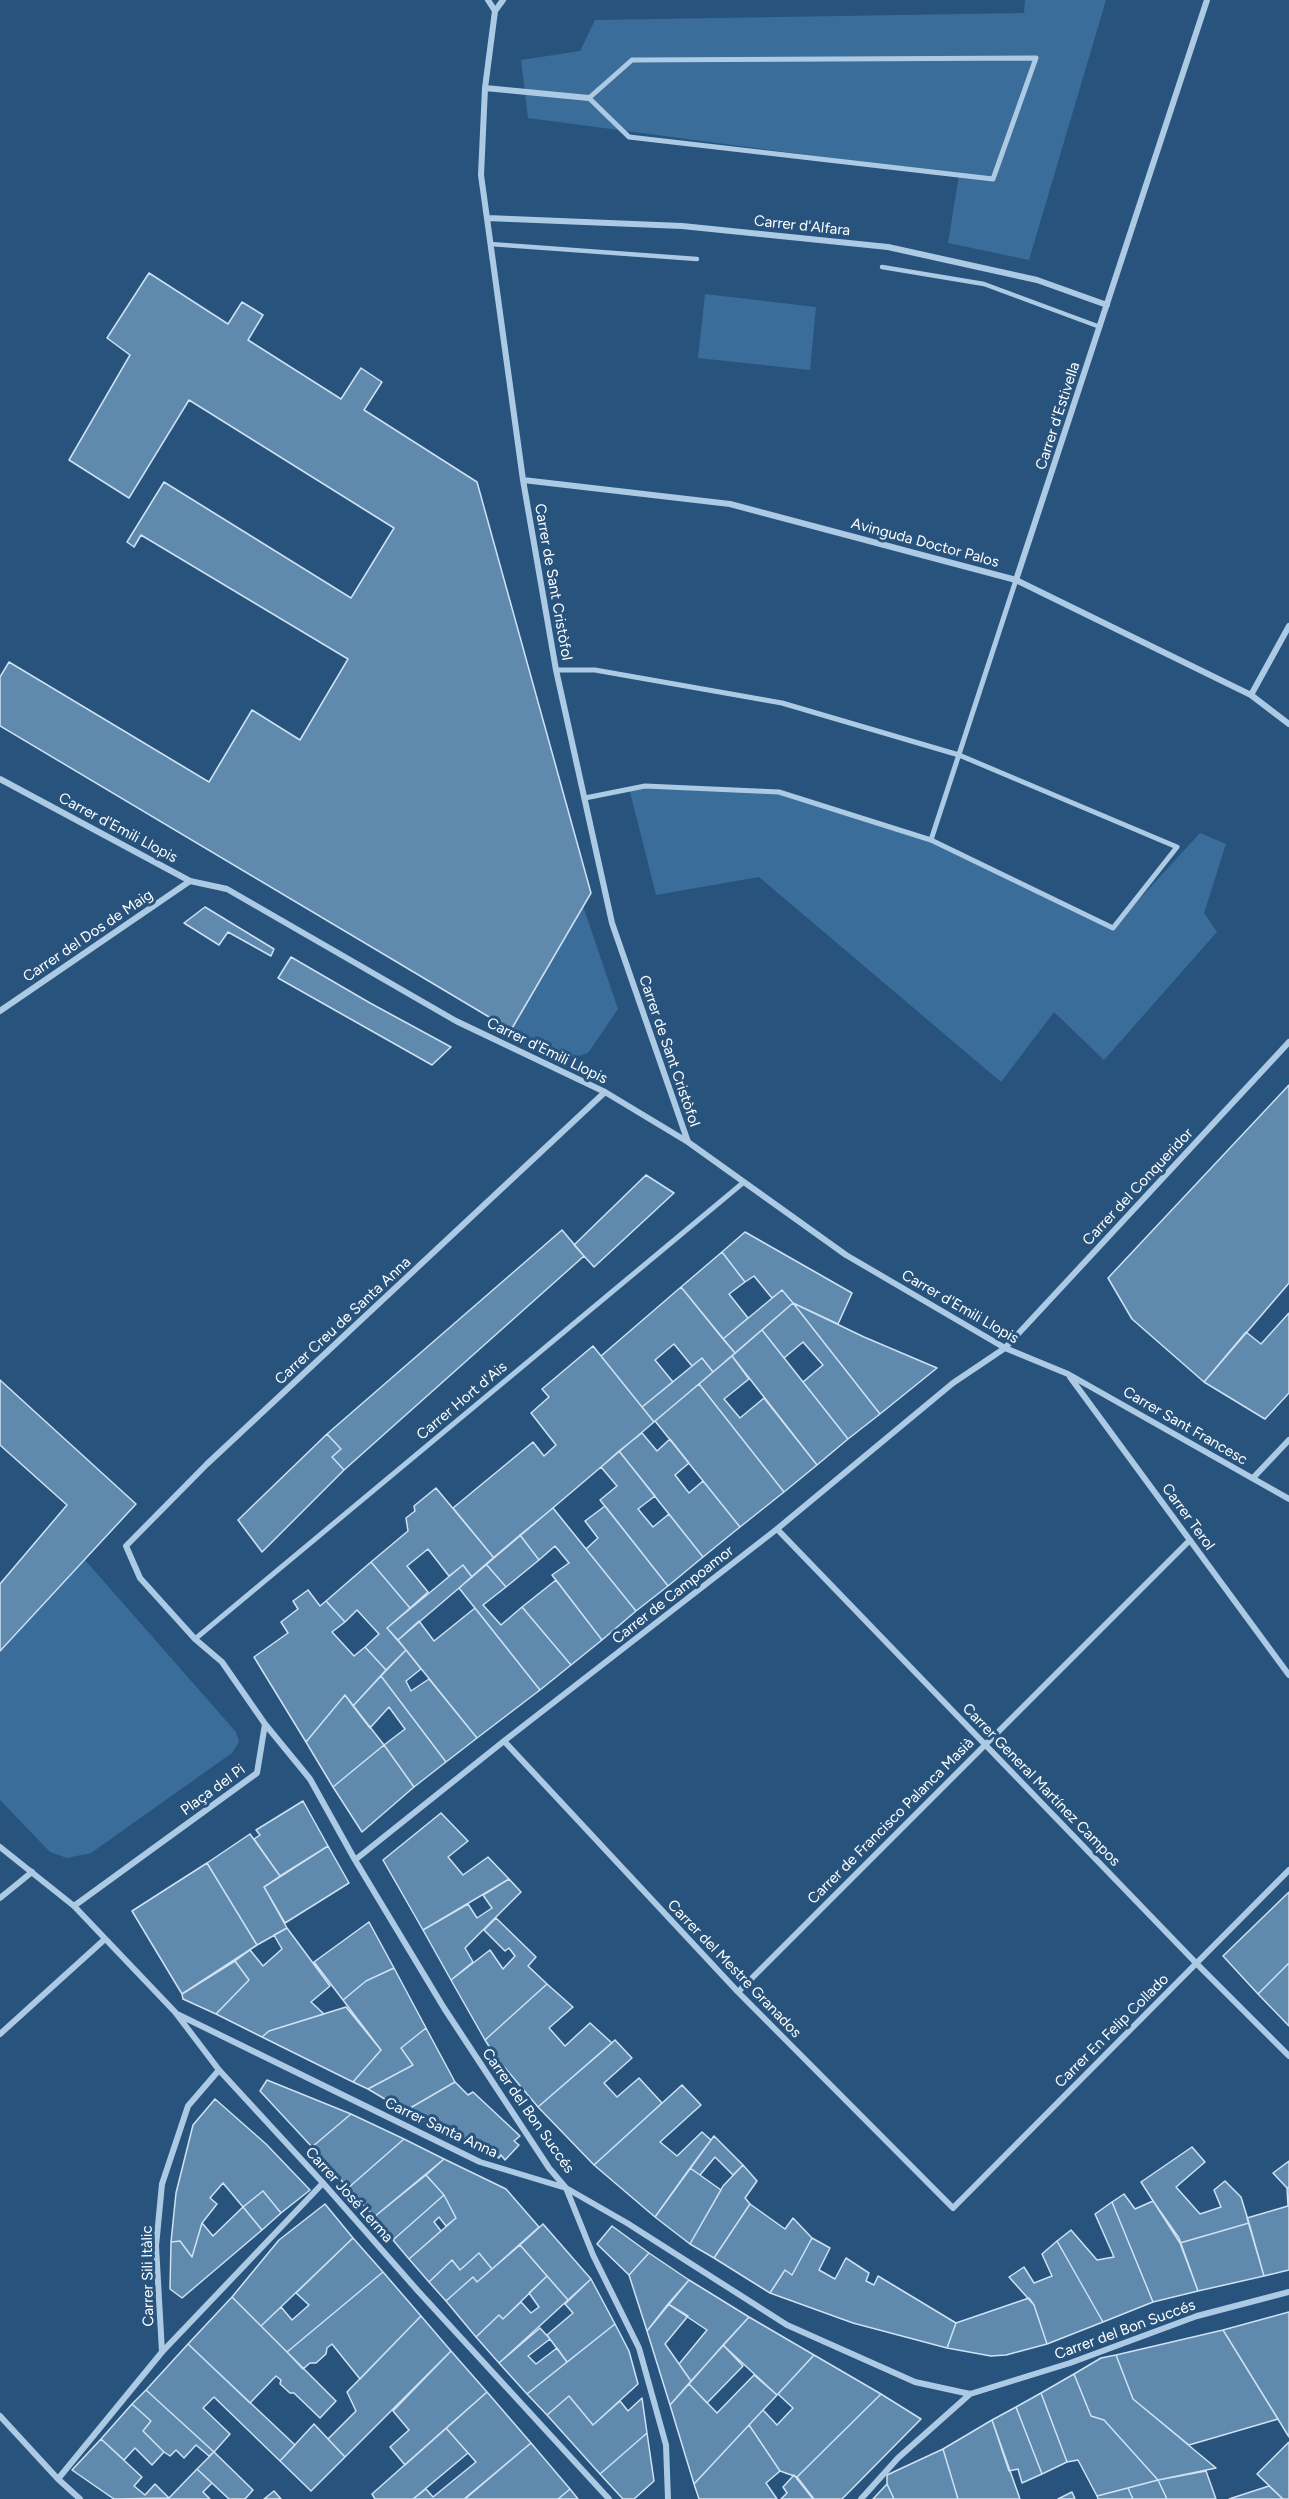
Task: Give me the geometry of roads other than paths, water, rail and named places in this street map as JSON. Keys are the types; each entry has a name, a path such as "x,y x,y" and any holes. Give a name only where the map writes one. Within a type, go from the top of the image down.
{"street":[{"path":"488,0 495,11 504,0"},
{"name":"Carrer d'Estivella","path":"931,840 1207,0"},
{"name":"Carrer de Sant Cristòfol","path":"495,11 485,88 481,175 523,480 556,669 612,922 688,1142"},
{"path":"485,88 589,98 629,136 993,178 1035,58 632,60 589,98"},
{"name":"Carrer d'Alfara","path":"487,218 682,226 888,247 1037,280 1107,305"},
{"name":"Avinguda Doctor Palos","path":"523,480 730,504 1016,580 1251,695 1289,724"},
{"path":"1251,695 1289,626"},
{"path":"556,669 595,670 782,703 959,755 1177,847 1113,928 931,840 779,792 645,786 585,798"},
{"name":"Carrer d'Emili Llopis","path":"0,779 190,881 227,888 456,1021 605,1092 688,1142 846,1255 1005,1348 1068,1374"},
{"name":"Carrer del Dos de Maig","path":"0,1011 190,881"},
{"name":"Carrer del Conqueridor","path":"1005,1348 1289,1042"},
{"name":"Carrer Creu de Santa Anna","path":"195,1639 140,1578 126,1546 152,1518 605,1092"},
{"name":"Carrer Hort d'Ais","path":"195,1639 744,1182"},
{"name":"Carrer de Campoamor","path":"355,1860 777,1529 953,1383 1005,1348"},
{"name":"Carrer Sant Francesc","path":"1068,1374 1289,1499"},
{"name":"Carrer Terol","path":"1068,1374 1289,1675"},
{"path":"1253,1478 1289,1440"},
{"name":"Carrer General Martínez Campos","path":"777,1529 1196,1963 1289,2056"},
{"name":"Carrer de Francisco Palanca Masià","path":"738,1992 1190,1540"},
{"path":"195,1639 222,1662 265,1724"},
{"name":"Carrer del Bon Succés","path":"265,1724 310,1779 355,1860 444,2008 549,2168 566,2188 627,2223 787,2325 915,2382 970,2394"},
{"name":"Plaça del Pi","path":"74,1906 257,1773 265,1724"},
{"name":"Carrer del Mestre Granados","path":"504,1741 738,1992 952,2208"},
{"name":"Carrer José Lerma","path":"0,1847 74,1906 175,2012 219,2070 609,2499"},
{"name":"Carrer En Felip Collado","path":"952,2208 1289,1870"},
{"path":"0,1898 32,1872"},
{"path":"0,2034 105,1939"},
{"name":"Carrer Santa Anna","path":"175,2012 480,2162 566,2188"},
{"name":"Carrer Sili Itàlic","path":"162,2352 156,2246 162,2184 188,2106 219,2070"},
{"name":"Carrer Sili Itàlic","path":"58,2479 162,2352 323,2182"},
{"path":"566,2188 593,2255 639,2348 666,2445 668,2499"},
{"name":"Carrer del Bon Succés","path":"861,2499 898,2458 970,2394 1070,2363 1197,2316 1289,2292"},
{"path":"0,2416 58,2479 80,2499"}],"lane":[{"path":"490,243 697,259"},
{"path":"882,267 984,284 1100,327"}]}
